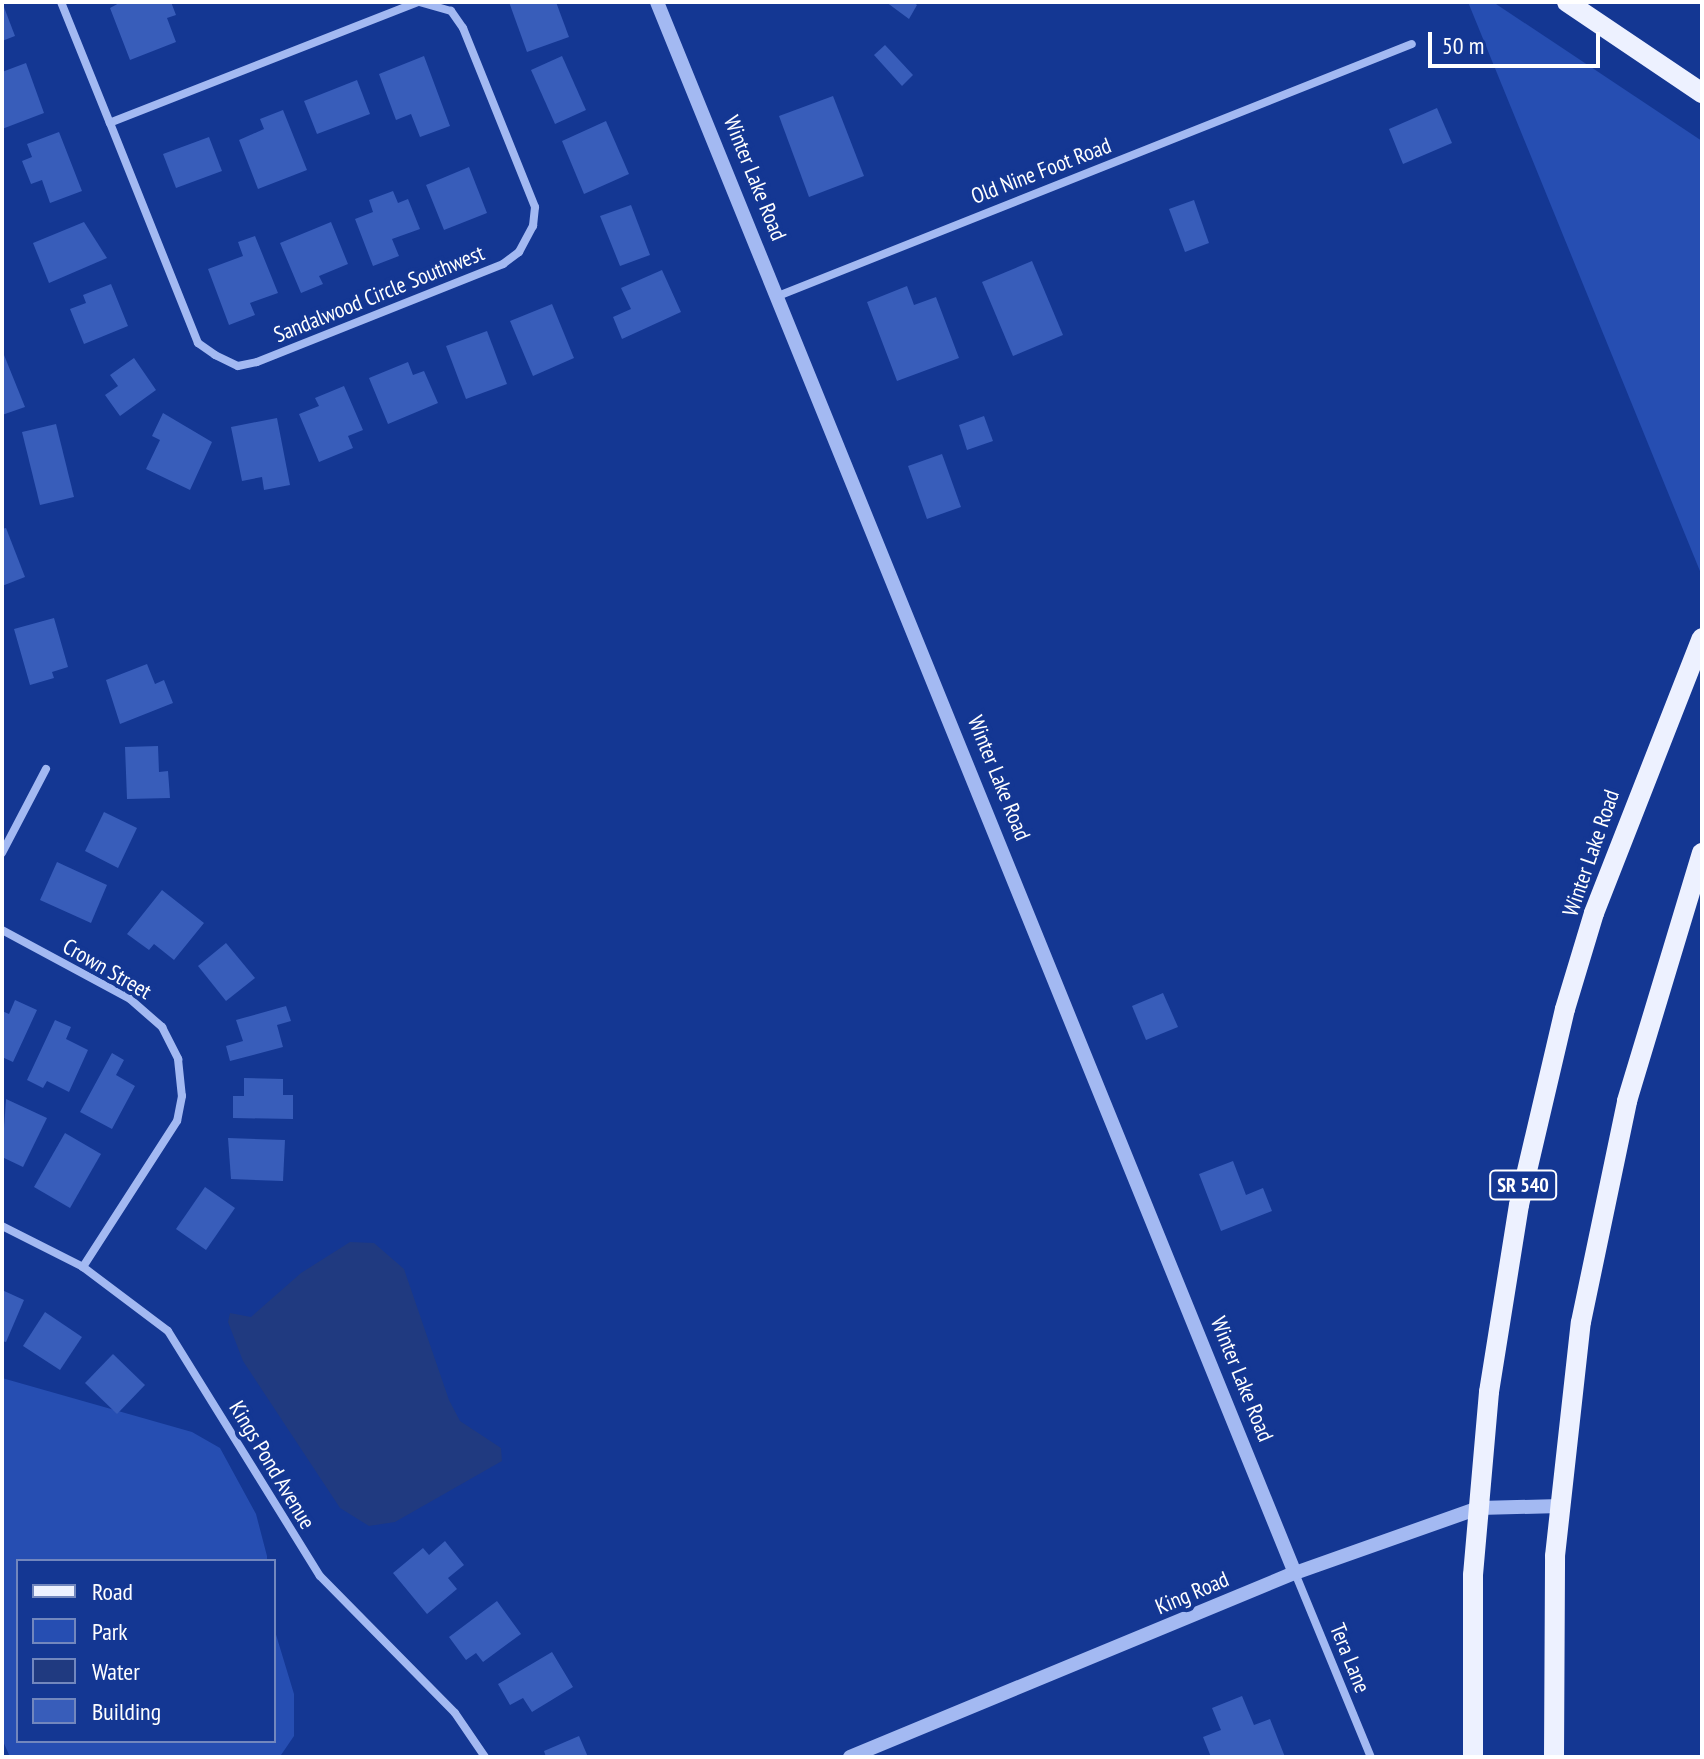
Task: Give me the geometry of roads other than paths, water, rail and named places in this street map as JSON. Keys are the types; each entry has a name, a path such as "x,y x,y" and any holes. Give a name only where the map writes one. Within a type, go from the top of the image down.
{"main road":[{"path":"1567,2 1702,93"},
{"name":"Winter Lake Road","path":"1473,1757 1471,1629 1479,1508 1501,1303 1540,1107 1594,913 1702,638"},
{"path":"1554,1757 1553,1618 1572,1384 1605,1204 1646,1027 1702,853"}],"street":[{"name":"Sandalwood Circle Southwest","path":"61,2 198,343 238,366 257,362 503,264 519,252 533,226 535,207 463,28 451,11 419,2 110,123"},
{"name":"Winter Lake Road","path":"657,2 1295,1573"},
{"name":"Old Nine Foot Road","path":"778,296 1412,44"},
{"path":"2,853 46,769"},
{"name":"Crown Street","path":"2,930 130,999 162,1027 178,1059 182,1096 177,1121 83,1267"},
{"name":"Kings Pond Avenue","path":"2,1226 83,1267 168,1331 320,1576 455,1713 485,1757"},
{"name":"King Road","path":"850,1757 1295,1573 1479,1508 1560,1506"},
{"name":"Tera Lane","path":"1295,1573 1371,1757"}],"water":[{"path":"350,1242 374,1243 404,1269 449,1400 460,1421 501,1448 502,1461 395,1522 369,1526 340,1508 243,1361 228,1322 230,1313 251,1317 301,1273"}]}
